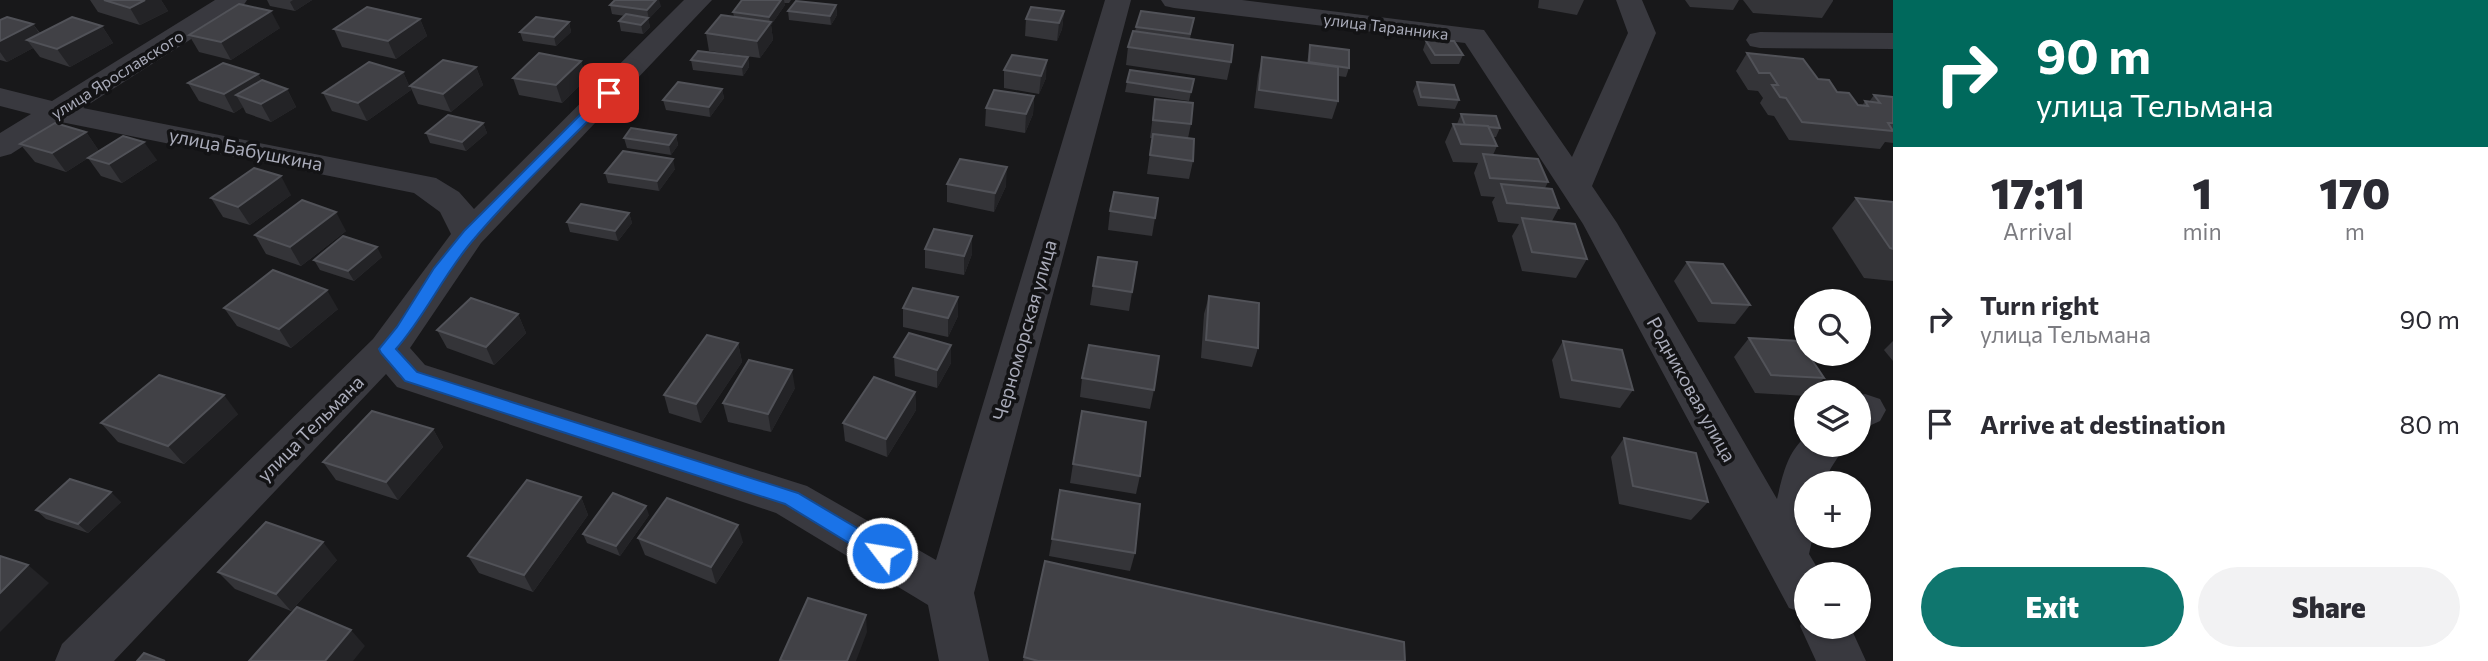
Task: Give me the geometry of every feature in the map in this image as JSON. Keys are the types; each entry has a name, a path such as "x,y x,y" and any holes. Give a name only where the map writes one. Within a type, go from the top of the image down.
{"street":[{"name":"улица Ярославского","path":"0,147 234,0"},
{"name":"улица Тельмана","path":"80,661 387,349 403,331 439,272 469,235 699,0"},
{"name":"Черноморская улица","path":"964,661 950,593 1118,0"},
{"name":"улица Таранника","path":"1174,0 1474,36"},
{"path":"1576,187 1642,33 1629,0"},
{"name":"Родниковая улица","path":"1474,36 1600,223 1794,572"},
{"path":"1760,40 1893,41"},
{"name":"улица Бабушкина","path":"0,97 58,112 424,185 454,205 464,216 469,235"},
{"path":"387,349 411,376 791,499 950,593"},
{"path":"1785,556 1810,457"},
{"path":"1831,639 1841,661"}],"building":[{"path":"104,0 145,0 130,8"},
{"path":"615,0 656,0 647,10 610,5"},
{"path":"742,0 781,0 769,17 733,12"},
{"path":"796,1 836,5 830,16 788,11"},
{"path":"239,4 271,11 221,42 189,35"},
{"path":"367,7 420,19 388,41 334,29"},
{"path":"1031,7 1064,11 1059,23 1026,19"},
{"path":"1141,11 1194,18 1190,34 1136,27"},
{"path":"626,14 648,18 641,25 619,21"},
{"path":"721,15 771,22 757,41 706,33"},
{"path":"7,17 33,24 0,41 0,20"},
{"path":"72,17 102,26 57,49 27,40"},
{"path":"536,17 569,22 554,37 520,32"},
{"path":"1133,31 1233,45 1231,62 1128,47"},
{"path":"1426,41 1454,41 1463,55 1435,55"},
{"path":"1310,45 1349,50 1349,68 1309,62"},
{"path":"698,51 748,57 742,67 691,60"},
{"path":"539,53 581,61 556,85 513,78"},
{"path":"1747,53 1803,59 1818,79 1829,80 1837,92 1849,93 1858,105 1868,106 1865,101 1880,103 1874,95 1893,97 1893,123 1888,123 1893,131 1802,122 1786,98 1780,97 1772,85 1778,85 1770,73 1759,73"},
{"path":"1012,55 1047,60 1041,76 1004,70"},
{"path":"1262,57 1338,67 1338,101 1259,90"},
{"path":"443,60 476,67 443,94 410,86"},
{"path":"369,62 403,72 358,103 323,93"},
{"path":"223,63 258,74 224,94 188,83"},
{"path":"1130,70 1194,79 1191,92 1127,82"},
{"path":"262,80 287,89 261,104 236,95"},
{"path":"678,82 722,89 709,107 663,100"},
{"path":"1417,82 1454,85 1459,100 1421,97"},
{"path":"994,90 1034,96 1026,114 986,108"},
{"path":"1155,99 1193,103 1191,124 1153,120"},
{"path":"1461,114 1496,116 1500,128 1465,125"},
{"path":"448,115 483,123 462,142 426,133"},
{"path":"55,123 86,132 52,153 20,144"},
{"path":"1453,124 1488,126 1497,146 1461,144"},
{"path":"631,128 676,135 669,145 624,138"},
{"path":"1153,134 1194,139 1193,161 1150,155"},
{"path":"123,136 144,142 109,164 88,158"},
{"path":"623,151 673,159 657,181 605,173"},
{"path":"1483,154 1538,159 1548,182 1490,178"},
{"path":"960,159 1007,167 995,193 947,184"},
{"path":"254,168 281,176 238,207 211,198"},
{"path":"1501,184 1552,189 1559,208 1507,203"},
{"path":"1114,192 1158,198 1155,218 1110,211"},
{"path":"1856,198 1893,202 1893,249 1890,248"},
{"path":"302,200 336,212 290,247 255,235"},
{"path":"581,204 629,213 615,231 567,222"},
{"path":"1522,218 1575,224 1587,259 1532,252"},
{"path":"934,229 972,236 964,256 925,249"},
{"path":"343,236 377,247 348,271 314,260"},
{"path":"1098,257 1137,262 1132,292 1093,286"},
{"path":"1687,262 1723,264 1750,305 1712,303"},
{"path":"273,270 327,290 279,329 224,308"},
{"path":"913,288 958,297 948,318 903,308"},
{"path":"1209,296 1259,303 1258,348 1206,340"},
{"path":"471,298 518,314 486,347 437,330"},
{"path":"909,333 951,345 937,370 894,357"},
{"path":"707,335 738,343 696,404 664,395"},
{"path":"1749,338 1794,341 1794,366 1816,366 1824,378 1771,375"},
{"path":"1563,341 1622,350 1633,390 1572,380"},
{"path":"1089,345 1159,356 1154,390 1082,378"},
{"path":"749,360 792,370 768,414 723,403"},
{"path":"159,375 224,395 168,446 101,423"},
{"path":"874,377 915,392 886,439 843,423"},
{"path":"372,411 433,429 386,482 323,462"},
{"path":"1082,411 1146,422 1140,476 1073,464"},
{"path":"1624,438 1696,453 1708,502 1633,486"},
{"path":"70,479 111,492 78,524 36,510"},
{"path":"527,480 581,497 524,575 468,556"},
{"path":"1060,490 1140,504 1135,553 1052,539"},
{"path":"613,493 646,506 616,546 583,534"},
{"path":"667,498 738,525 711,567 638,538"},
{"path":"266,522 323,542 276,594 218,572"},
{"path":"0,556 28,565 0,593"},
{"path":"1045,561 1404,642 1405,661 1038,661 1024,657"},
{"path":"808,598 866,615 847,661 780,660"},
{"path":"297,607 351,630 325,661 249,661"},
{"path":"144,653 165,661 137,661"}],"route":[{"path":"609,93 469,235 439,272 403,331 387,349 411,376 791,499 882,553"}]}
